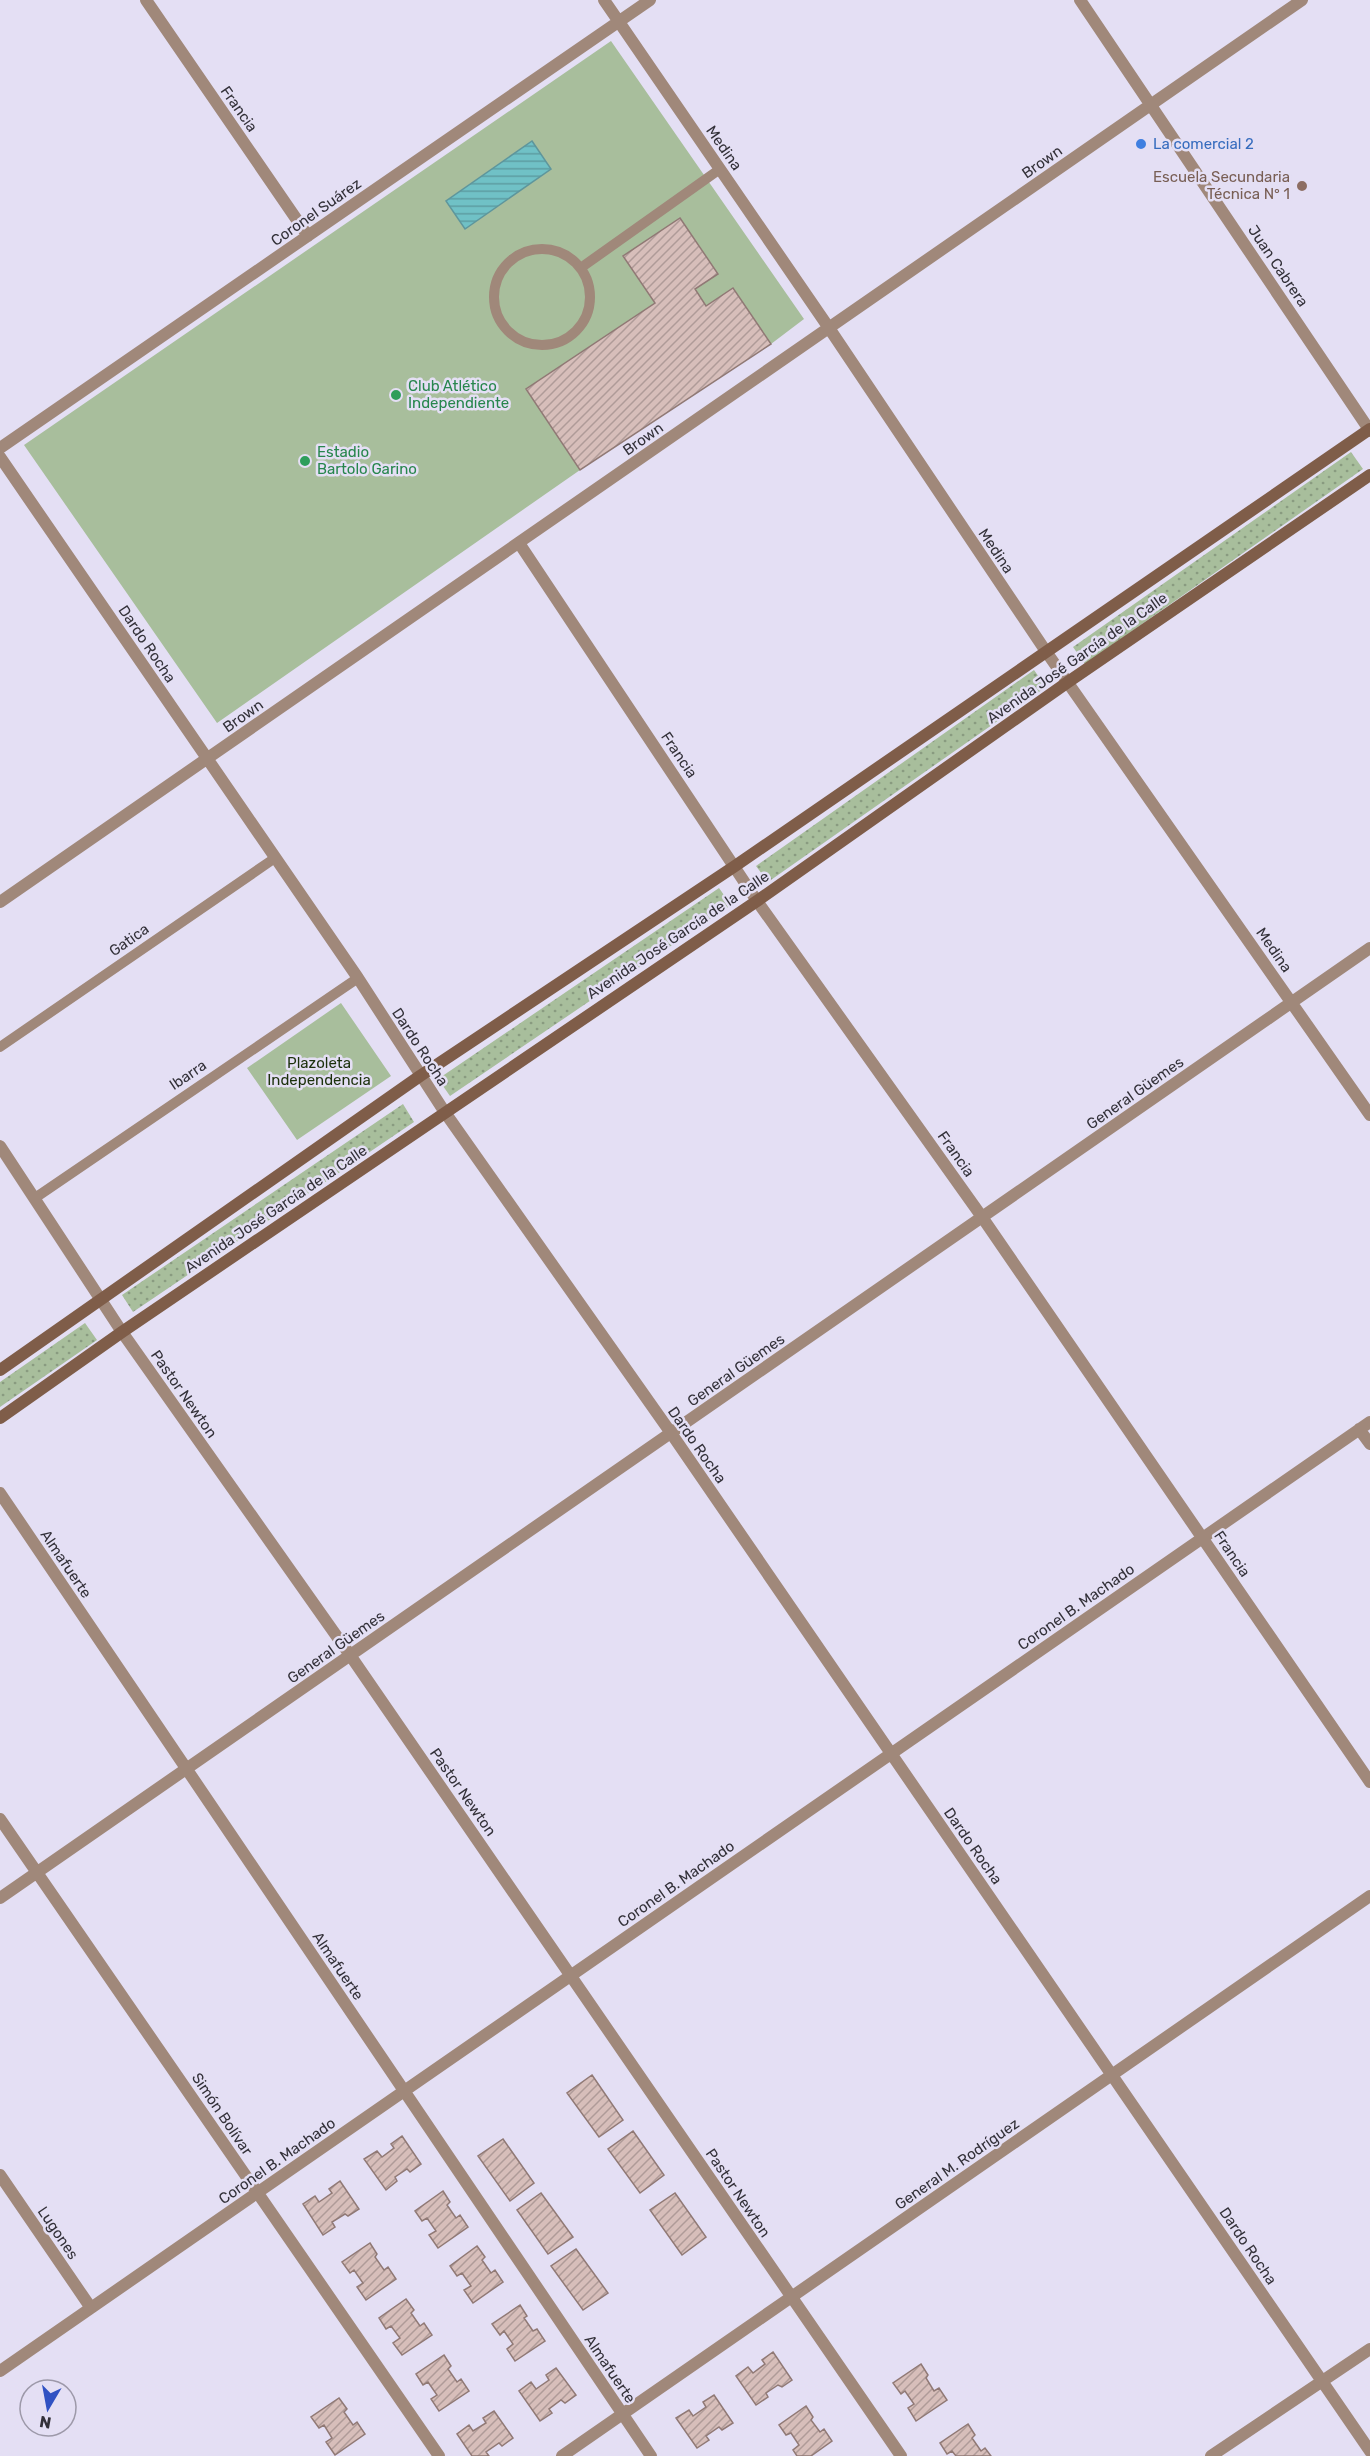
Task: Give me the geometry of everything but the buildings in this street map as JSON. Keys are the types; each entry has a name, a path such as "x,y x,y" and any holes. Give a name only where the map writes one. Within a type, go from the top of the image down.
{"main road":[{"name":"Avenida José García de la Calle","path":"0,1370 420,1076 735,866 1370,430"},
{"name":"Avenida José García de la Calle","path":"0,1418 444,1112 757,901 1068,682 1370,475"}],"street":[{"name":"Francia","path":"146,0 308,236"},
{"name":"Medina","path":"604,0 829,328 1045,651 1370,1115"},
{"name":"Coronel Suárez","path":"0,448 650,0"},
{"name":"Juan Cabrera","path":"1080,0 1370,430"},
{"name":"Brown","path":"0,902 1302,0"},
{"name":"Dardo Rocha","path":"0,457 358,978 444,1112 671,1433 1370,2451"},
{"name":"Francia","path":"519,543 757,901 982,1217 1370,1782"},
{"name":"General Güemes","path":"0,1898 1370,948"},
{"name":"Pastor Newton","path":"0,1146 122,1332 350,1655 901,2456"},
{"name":"Coronel B. Machado","path":"0,2371 1365,1425"},
{"path":"1365,1425 1370,1444"},
{"name":"Almafuerte","path":"0,1493 651,2456"},
{"name":"Simón Bolívar","path":"0,1819 439,2456"},
{"name":"General M. Rodríguez","path":"562,2456 1370,1896"},
{"name":"Lugones","path":"0,2175 91,2308"},
{"path":"1211,2456 1370,2349"}],"lane":[{"path":"582,267 720,169"},
{"path":"533,248 568,255 582,267 592,301 582,327 564,342 531,345 505,329 494,308 495,282 509,260 533,248"},
{"name":"Gatica","path":"0,1047 275,858"},
{"name":"Ibarra","path":"36,1198 358,978"}],"green space":[{"name":"Club Atlético Independiente","path":"611,41 804,319 771,344 580,470 217,723 24,445"},
{"path":"1351,452 1363,469 1085,664 1073,647"},
{"path":"1034,670 1046,687 768,882 756,866"},
{"path":"719,888 731,905 450,1096 438,1079"},
{"name":"Plazoleta Independencia","path":"341,1003 391,1076 297,1140 247,1068"},
{"path":"403,1104 414,1122 133,1312 122,1295"},
{"path":"85,1323 97,1340 0,1407 0,1382"}],"shaded area":[{"path":"532,141 551,169 465,229 446,201"}],"place":[{"name":"La comercial 2","path":"1141,144"},
{"name":"Escuela Secundaria Técnica N° 1","path":"1302,186"},
{"name":"Club Atlético Independiente","path":"396,395"},
{"name":"Estadio Bartolo Garino","path":"305,461"}]}
